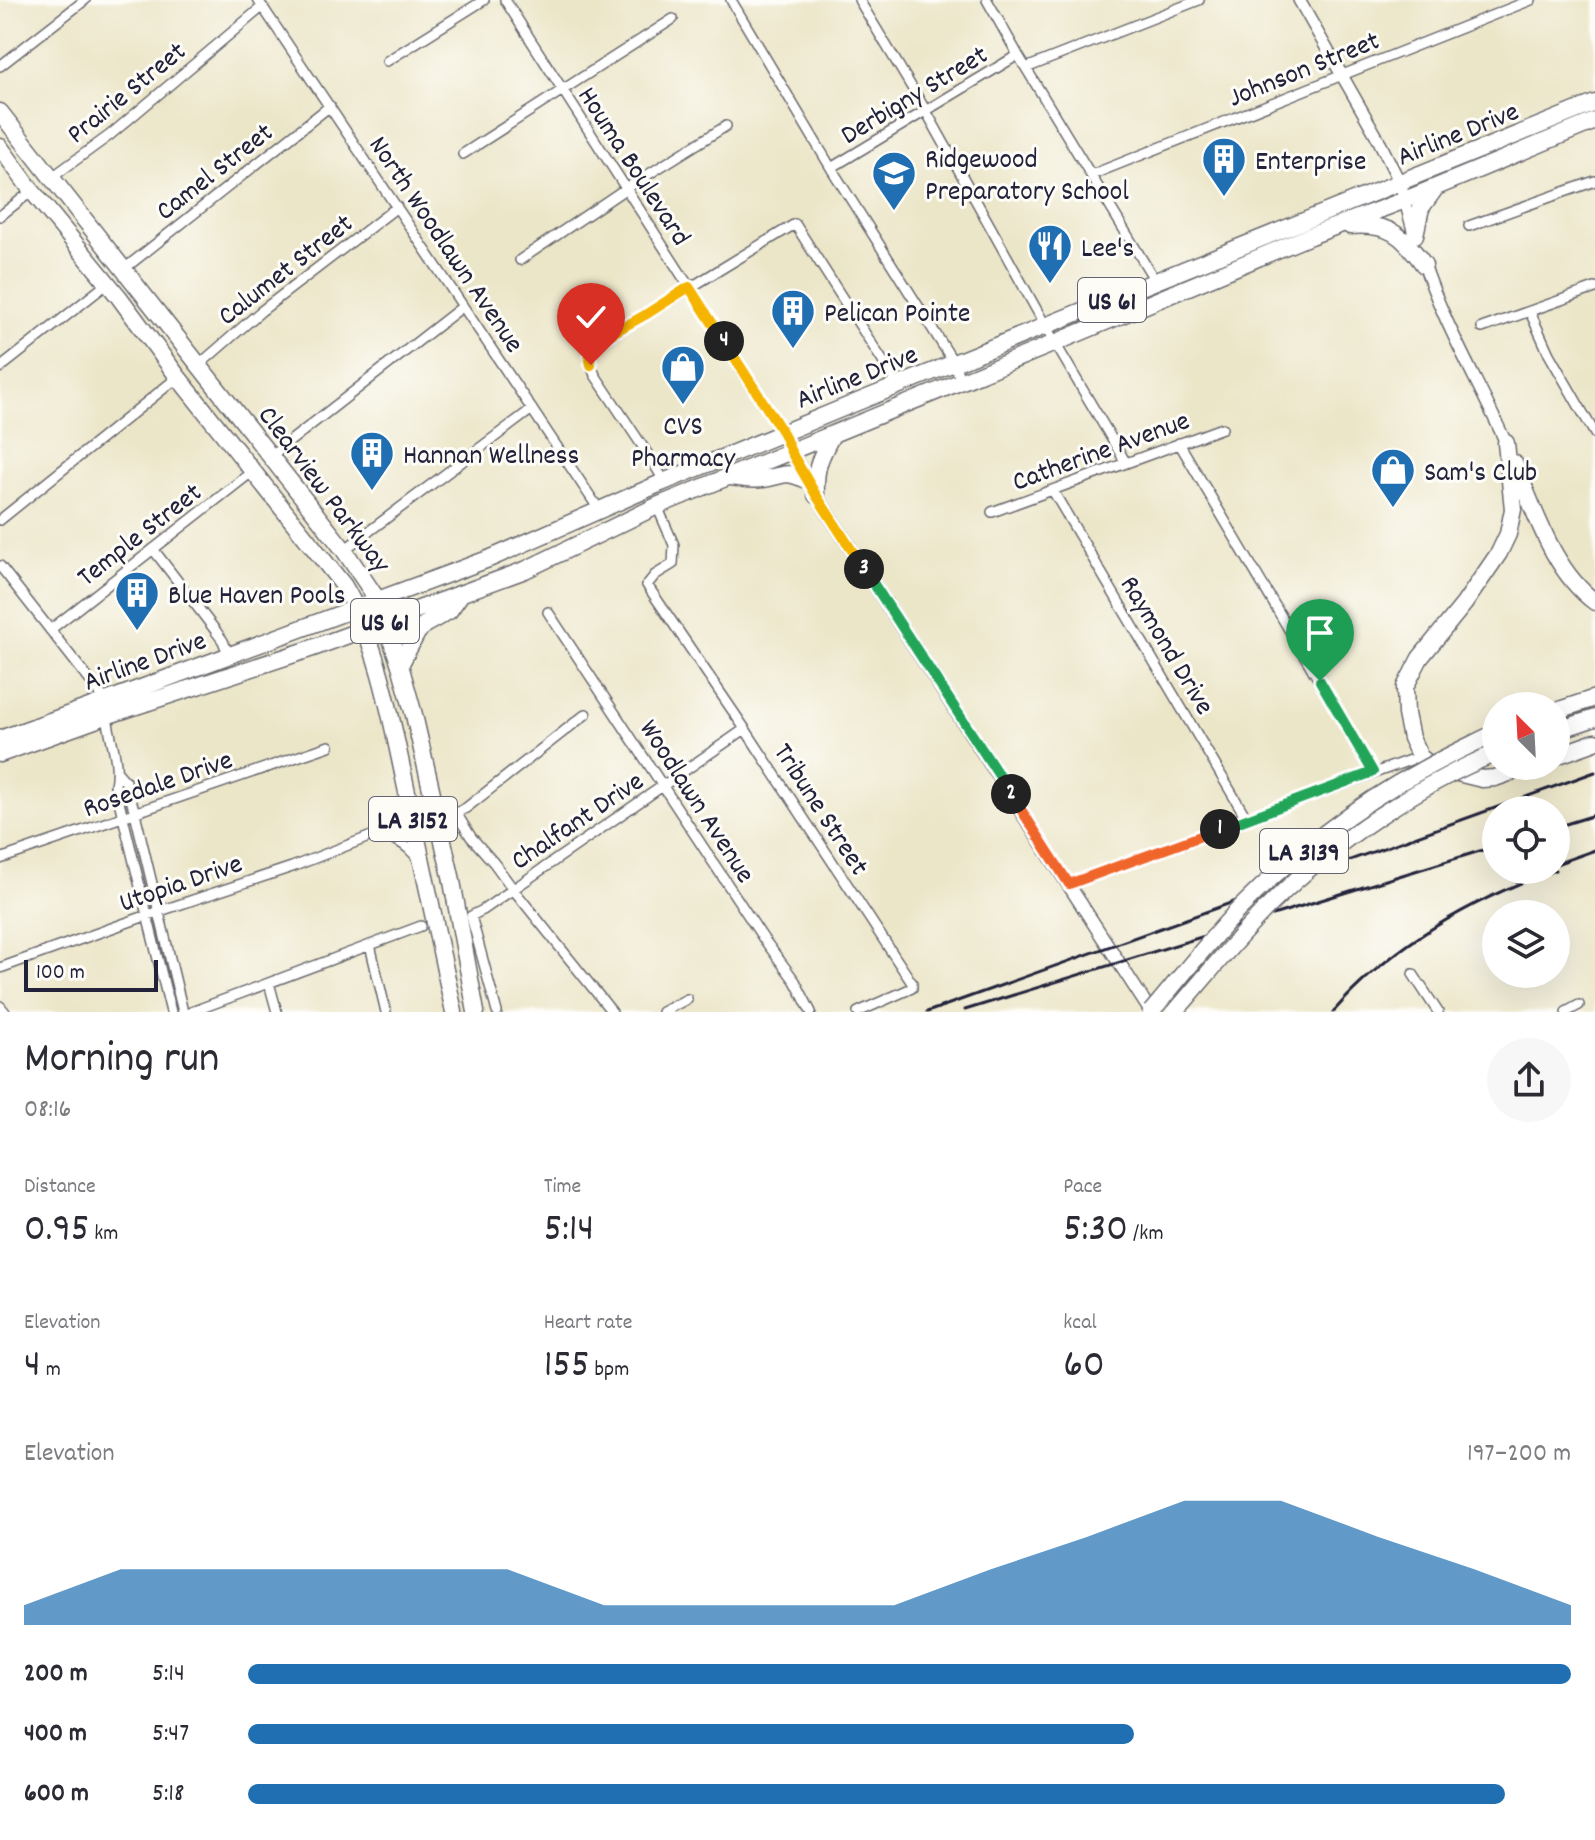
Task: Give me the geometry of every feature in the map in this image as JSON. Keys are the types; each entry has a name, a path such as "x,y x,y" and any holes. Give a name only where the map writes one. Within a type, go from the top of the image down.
{"highway":[{"name":"Airline Drive","path":"0,754 229,656 491,558 661,483 898,385 1595,103"},
{"name":"Clearview Parkway","path":"0,112 344,550 377,599 400,665 434,798 476,1012"},
{"name":"Airline Drive","path":"0,739 310,649 525,570 657,506 1595,121"},
{"name":"Clearview Parkway","path":"0,147 344,586 365,629"},
{"path":"1415,235 1421,208 1439,186"},
{"path":"1336,227 1359,225 1385,228 1409,244 1424,265"},
{"path":"119,297 136,307 183,366 189,369 199,365"},
{"path":"729,477 761,480 790,474 812,488 821,456 832,435"},
{"path":"1506,443 1549,544 1564,570 1595,602"},
{"path":"1482,779 1433,767 1420,757 1411,738 1405,687 1420,658 1473,591 1508,534 1513,509 1506,443"},
{"path":"593,536 592,528 606,509"},
{"path":"400,665 417,633 424,625 449,611 461,594"},
{"name":"LA 3152","path":"365,629 379,668 454,1012"},
{"path":"1570,706 1595,698"},
{"path":"1570,726 1595,718"},
{"name":"LA 3139","path":"1151,1012 1231,918 1289,863 1382,794 1419,771 1482,740"},
{"path":"1570,751 1595,742"},
{"name":"LA 3139","path":"1175,1012 1245,930 1334,849 1376,818 1482,759"}],"main road":[{"path":"783,433 812,488 1151,1012"}],"street":[{"path":"0,66 85,0"},
{"path":"387,61 484,0"},
{"name":"Houma Boulevard","path":"505,0 783,433"},
{"path":"731,0 831,168 954,363 961,382"},
{"path":"859,0 926,111 1055,343 1126,463"},
{"path":"987,0 1165,297"},
{"name":"Derbigny Street","path":"1026,68 1199,0"},
{"path":"1299,0 1400,183 1424,265 1454,340 1506,443"},
{"name":"Johnson Street","path":"1091,175 1531,0"},
{"name":"North Woodlawn Avenue","path":"260,3 462,307 606,509"},
{"name":"Prairie Street","path":"51,178 110,135 260,3"},
{"path":"463,154 673,19"},
{"name":"Derbigny Street","path":"831,168 1018,55"},
{"name":"Camel Street","path":"124,269 330,106"},
{"path":"520,260 726,126"},
{"path":"1469,226 1595,181"},
{"path":"0,216 32,191"},
{"name":"Calumet Street","path":"199,365 260,312 397,207"},
{"path":"661,483 653,462 595,375 589,355 592,347 797,224 898,385"},
{"path":"0,368 108,283"},
{"path":"1482,328 1595,288"},
{"path":"271,456 462,307"},
{"path":"1530,312 1549,354 1595,434"},
{"path":"0,520 178,377"},
{"path":"344,550 532,409"},
{"name":"Catherine Avenue","path":"992,512 1222,428"},
{"path":"1179,443 1373,772"},
{"name":"Temple Street","path":"50,630 253,471"},
{"name":"Raymond Drive","path":"1053,491 1247,819"},
{"name":"Tribune Street","path":"657,506 674,545 673,564 655,575 647,585 912,983 912,988 859,1012"},
{"path":"153,549 223,641 229,656"},
{"path":"0,566 106,708 118,773 115,785 171,1012"},
{"name":"Woodlawn Avenue","path":"548,612 763,938 795,981 811,1012"},
{"path":"456,813 586,714"},
{"name":"Chalfant Drive","path":"497,1012 471,916 745,729"},
{"name":"Rosedale Drive","path":"0,859 329,746"},
{"path":"1069,884 1410,760"},
{"path":"118,773 126,782 135,813 183,1012"},
{"name":"Utopia Drive","path":"0,968 292,867 374,835 391,824 399,814 406,790"},
{"path":"434,798 456,813 471,837 612,1012"},
{"path":"374,835 386,835 403,843 424,866"},
{"path":"191,1012 421,926"},
{"path":"370,945 386,1012"},
{"path":"1413,974 1438,1012"},
{"path":"269,983 277,1012"},
{"path":"662,1012 687,999"},
{"path":"1566,1012 1579,1005"},
{"path":"0,1006 5,1012"}],"railway":[{"path":"927,1012 1595,772"},
{"path":"1570,823 1595,815"},
{"path":"965,1010 1482,850"},
{"path":"1570,859 1595,850"},
{"path":"1333,1012 1381,965 1407,945 1464,910 1519,884"}],"place":[{"name":"Enterprise","path":"1224,198"},
{"name":"Ridgewood Preparatory School","path":"894,212"},
{"name":"Lee's","path":"1050,285"},
{"name":"Pelican Pointe","path":"793,350"},
{"name":"CVS Pharmacy","path":"683,406"},
{"name":"Hannan Wellness","path":"372,492"},
{"name":"Sam's Club","path":"1393,509"},
{"name":"Blue Haven Pools","path":"137,632"}],"route":[{"path":"591,365 589,355 592,347 602,339 689,287 783,433 816,495 1069,884 1373,772 1320,681"}]}
